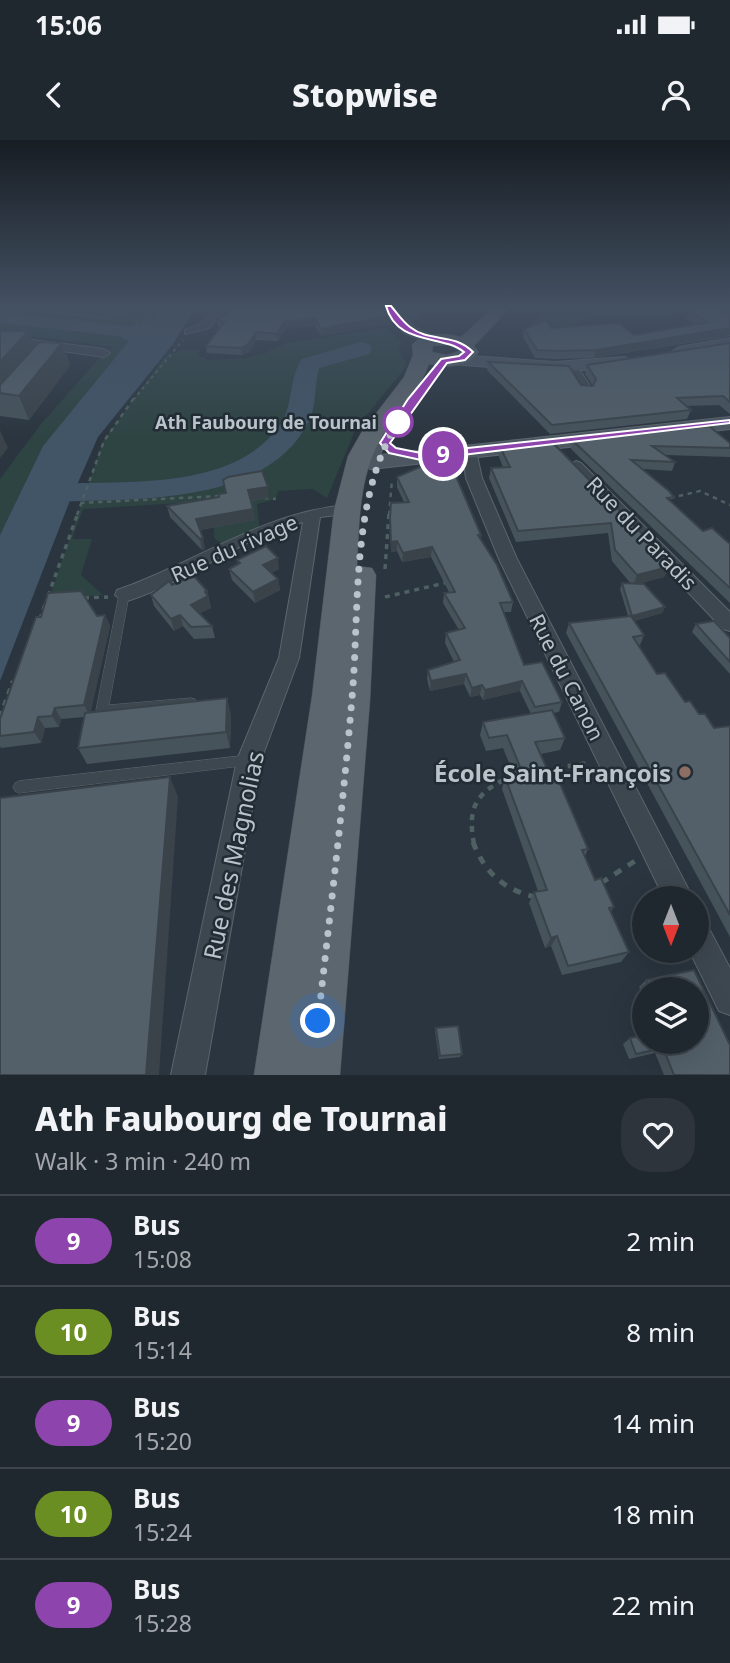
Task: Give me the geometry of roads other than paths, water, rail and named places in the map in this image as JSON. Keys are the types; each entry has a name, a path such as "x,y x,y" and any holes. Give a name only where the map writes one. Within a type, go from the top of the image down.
{"main road":[{"path":"313,1075 352,700 363,526 385,450 407,408 445,351"},
{"path":"448,351 514,364 571,366 637,360"},
{"path":"664,355 688,351"},
{"path":"281,1075 330,696 329,512 360,456 385,450 421,456 730,422"}],"street":[{"path":"48,351 104,353"},
{"path":"571,366 586,389"},
{"name":"Rue du Paradis","path":"553,443 730,624"},
{"name":"Rue du Canon","path":"469,451 474,478 508,559 673,886"},
{"name":"Rue du rivage","path":"124,596 276,527 329,512"},
{"name":"Rue des Magnolias","path":"188,1075 249,760 289,658 329,512"},
{"path":"709,959 730,1000"}],"lane":[{"path":"124,596 102,710 197,702"},
{"path":"19,787 249,760"}],"water":[{"path":"121,351 168,351 98,437 69,503 0,681 0,535 43,446"}],"waterway":[{"path":"52,493 188,484 239,470 271,452 294,424 310,364 355,351"}],"place":[{"name":"Ath Faubourg de Tournai","path":"398,422"},
{"name":"École Saint-François","path":"685,772"}]}
